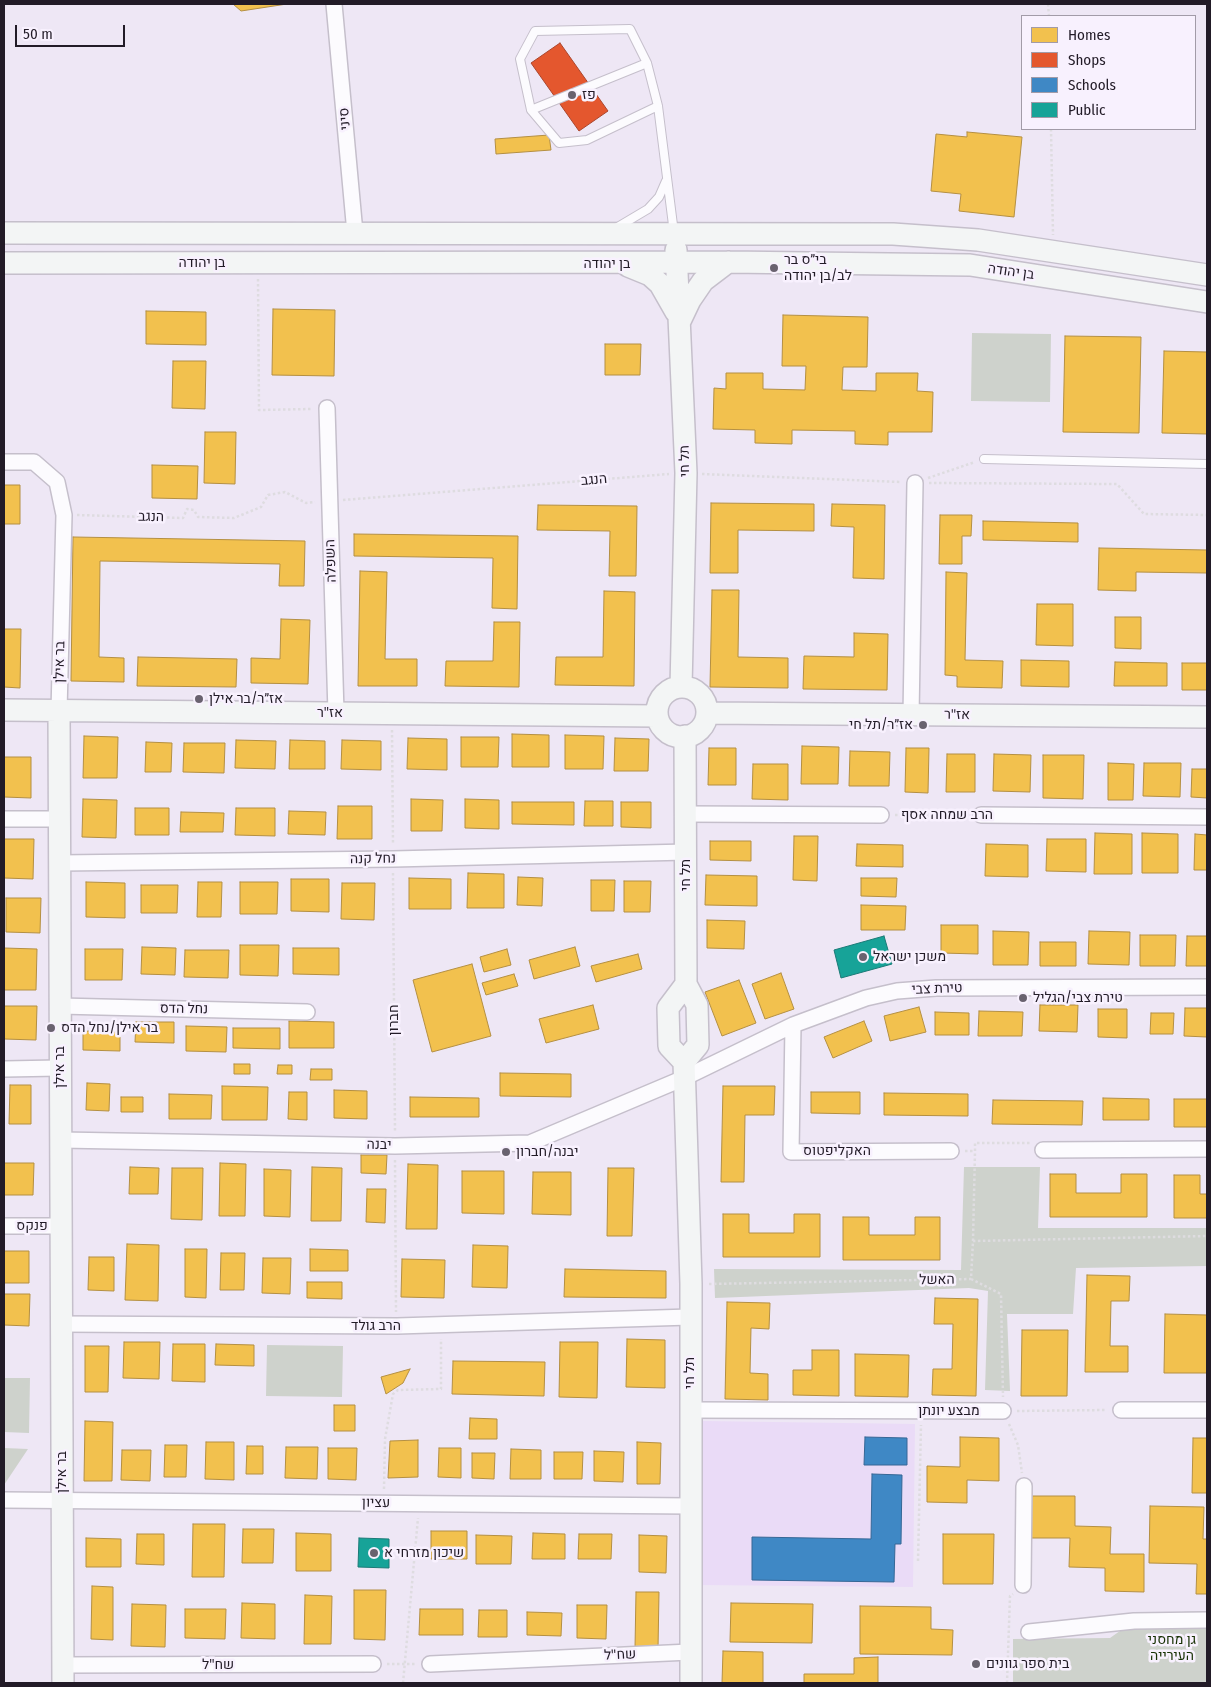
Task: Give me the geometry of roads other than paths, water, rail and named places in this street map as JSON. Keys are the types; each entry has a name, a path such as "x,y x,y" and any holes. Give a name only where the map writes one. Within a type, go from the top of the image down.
{"street":[{"name":"סיני","path":"334,4 355,234"},
{"name":"בן יהודה","path":"4,233 894,234 978,240 1207,275"},
{"name":"תל חי","path":"674,234 680,321 686,473 681,687"},
{"name":"בן יהודה","path":"4,263 621,264 728,262 970,266 1207,302"},
{"path":"680,321 690,300 703,281 728,262"},
{"path":"621,264 650,276 660,284 670,298 680,321"},
{"name":"השפלה","path":"327,408 336,713"},
{"name":"בר אילן","path":"4,462 34,462 57,482 64,515 59,711 63,1674"},
{"path":"911,714 915,483"},
{"path":"681,687 689,687 703,697 707,713 701,728 686,736 672,734 665,729 657,716 660,700 666,694 681,687"},
{"name":"אז\"ר","path":"4,710 657,716"},
{"name":"אז\"ר","path":"707,713 1207,717"},
{"name":"תל חי","path":"686,736 686,984 697,1004 698,1045 684,1070 691,1284 690,1683"},
{"name":"הרב שמחה אסף","path":"686,814 881,815"},
{"name":"הרב שמחה אסף","path":"980,815 1207,816"},
{"path":"4,818 60,819"},
{"name":"נחל קנה","path":"60,863 393,859 687,852"},
{"path":"684,1070 669,1046 668,1008 686,984"},
{"name":"טירת צבי","path":"684,1070 793,1025 866,998 897,991 936,988 1207,988"},
{"name":"נחל הדס","path":"60,1006 307,1012"},
{"name":"האקליפטוס","path":"793,1025 791,1152 951,1151"},
{"path":"4,1069 60,1068"},
{"name":"יבנה","path":"61,1140 395,1146 530,1143 684,1070"},
{"path":"1044,1150 1207,1149"},
{"name":"פנקס","path":"4,1226 61,1226"},
{"name":"הרב גולד","path":"62,1324 396,1326 690,1317"},
{"name":"מבצע יונתן","path":"690,1410 1004,1411"},
{"path":"1121,1410 1207,1410"},
{"path":"1023,1585 1024,1486"},
{"name":"עציון","path":"4,1500 690,1506"},
{"path":"1029,1632 1134,1620 1207,1620"},
{"name":"שח\"ל","path":"430,1664 690,1652"},
{"name":"שח\"ל","path":"63,1674 373,1664"}],"lane":[{"path":"658,106 588,140 559,143 531,110 520,59 535,31 630,29 647,63 658,106 674,234"},
{"path":"531,110 647,63"},
{"path":"591,235 613,229 648,209 659,197 667,176"},
{"path":"984,459 1207,464"}],"place":[{"name":"פז","path":"572,95"},
{"name":"בי״ס בר לב/בן יהודה","path":"774,268"},
{"name":"אז״ר/בר אילן","path":"199,699"},
{"name":"אז״ר/תל חי","path":"923,725"},
{"name":"משכן ישראל","path":"863,957"},
{"name":"טירת צבי/הגליל","path":"1023,998"},
{"name":"בר אילן/נחל הדס","path":"51,1028"},
{"name":"יבנה/חברון","path":"506,1152"},
{"name":"שיכון מזרחי א","path":"374,1553"},
{"name":"בית ספר גוונים","path":"976,1664"}],"park label":[{"name":"גן מחסני העירייה","path":"1172,1648"}]}
